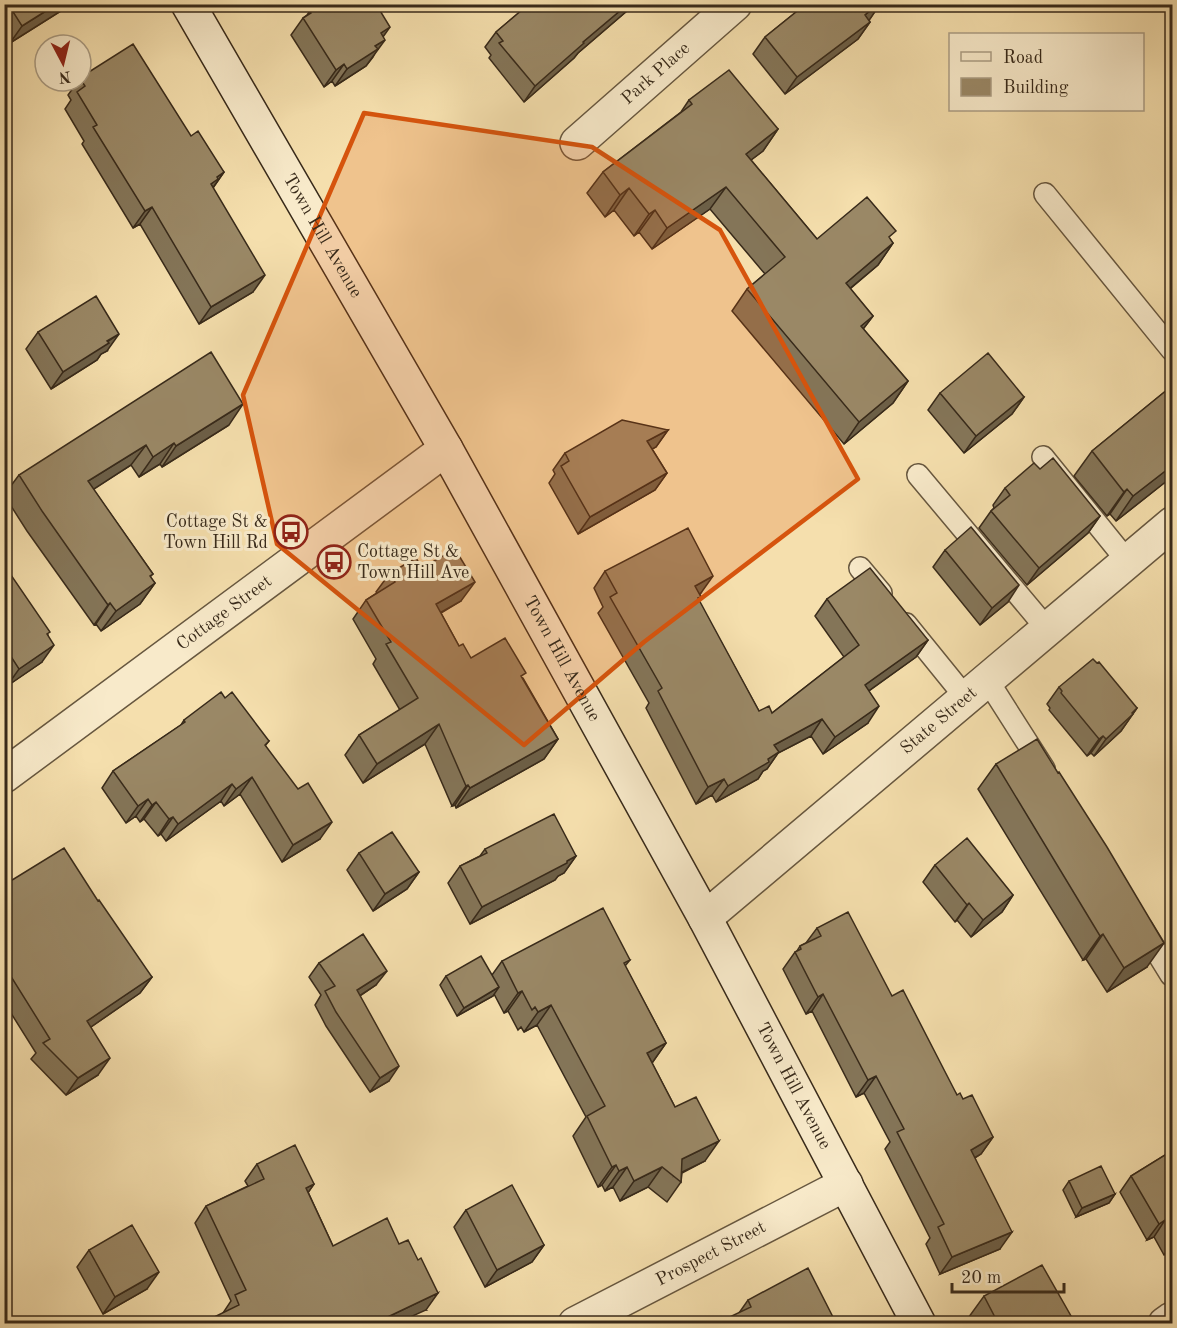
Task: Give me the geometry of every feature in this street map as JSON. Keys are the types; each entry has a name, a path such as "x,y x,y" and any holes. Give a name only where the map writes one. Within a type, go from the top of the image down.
{"street":[{"name":"Town Hill Avenue","path":"189,4 446,449 705,918 919,1323"},
{"name":"Park Place","path":"578,142 735,4"},
{"name":"Cottage Street","path":"4,776 446,449"},
{"name":"State Street","path":"705,918 1173,524"},
{"name":"Prospect Street","path":"575,1323 846,1184"},
{"path":"1166,1323 1173,1319"}],"lane":[{"path":"1046,194 1173,350"},
{"path":"1043,457 1128,562"},
{"path":"918,475 1048,630"},
{"path":"860,568 977,690 1053,784"},
{"path":"1131,912 1171,975"}],"highlighted area":[{"path":"364,113 592,147 720,230 858,479 644,642 524,745 277,544 243,395"}],"building":[{"path":"8,4 57,4 22,26"},
{"path":"320,4 376,4 390,27 381,33 385,40 375,46 378,49 347,69 344,64 336,70 303,18"},
{"path":"529,4 628,4 535,86 499,43 503,41 496,32"},
{"path":"806,4 878,4 865,15 870,22 797,77 765,37"},
{"path":"133,44 191,136 198,131 224,172 211,184 265,275 211,307 152,207 145,211 93,127 97,125 78,93 93,93 93,69"},
{"path":"729,70 778,129 746,154 817,239 867,197 896,231 889,237 893,243 846,283 873,316 861,326 908,381 859,422 747,289 785,257 726,187 667,228 655,210 649,214 629,188 620,195 603,172 692,104 689,100"},
{"path":"96,296 119,334 107,341 109,343 63,372 38,332"},
{"path":"211,352 243,404 176,446 174,443 153,457 146,445 88,481 153,574 150,576 155,583 116,611 110,603 108,605 19,475"},
{"path":"988,353 1024,397 976,436 940,393"},
{"path":"1173,385 1173,465 1133,496 1127,489 1124,492 1092,451"},
{"path":"622,420 668,430 647,441 667,473 590,517 561,466 569,461 565,453"},
{"path":"1053,458 1100,516 1039,568 991,511 1010,495 1005,488 1034,463 1040,469"},
{"path":"971,527 1019,585 992,608 945,550"},
{"path":"688,528 713,576 695,586 701,597 698,598 759,711 769,706 772,713 859,645 827,599 870,568 928,640 865,685 879,706 835,737 822,719 774,745 779,752 768,759 769,762 728,786 724,779 708,787 658,691 662,688 610,597 617,593 605,571"},
{"path":"455,549 475,582 436,604 459,646 463,644 471,658 505,638 526,673 521,676 558,739 470,788 466,786 439,724 377,764 359,735 418,698 386,644 391,642 366,600 395,582 390,573 416,558 422,568"},
{"path":"4,572 8,577 11,575 50,632 47,634 54,645 19,669 12,658 9,660 4,654"},
{"path":"1093,659 1099,662 1137,708 1106,739 1103,736 1099,739 1061,693 1059,687"},
{"path":"221,692 225,698 232,692 269,741 265,745 298,789 308,783 332,822 293,845 252,777 236,789 232,784 178,824 173,817 169,819 156,802 152,805 148,799 138,806 113,771 185,722 184,720"},
{"path":"1037,739 1107,847 1164,943 1124,968 1103,934 1100,936 996,764"},
{"path":"554,814 576,856 567,863 482,907 460,866 487,853 485,849"},
{"path":"392,832 419,872 385,894 359,853"},
{"path":"967,838 1013,895 983,920 969,903 967,905 935,865"},
{"path":"64,848 152,977 87,1021 110,1058 78,1078 43,1043 50,1039 12,978 4,983 4,885"},
{"path":"603,908 630,960 624,963 666,1043 647,1053 675,1107 696,1097 719,1141 682,1159 681,1182 662,1167 634,1181 627,1167 619,1171 616,1165 612,1167 587,1116 605,1106 551,1005 538,1012 535,1007 532,1010 522,991 518,993 502,961"},
{"path":"848,912 892,996 903,990 957,1095 960,1093 963,1099 972,1095 993,1137 971,1150 1012,1232 952,1257 938,1227 944,1224 897,1132 904,1129 876,1076 868,1080 823,994 818,997 795,952 801,949 800,946 821,936 817,928"},
{"path":"363,934 387,971 357,990 399,1066 380,1078 336,1012 325,991 335,986 319,963"},
{"path":"481,956 499,987 464,1008 446,976"},
{"path":"4,1076 9,1083 4,1087"},
{"path":"295,1145 314,1184 306,1188 333,1246 387,1218 399,1244 408,1240 418,1260 421,1258 438,1293 375,1323 202,1323 239,1305 235,1295 246,1290 206,1206 264,1179 257,1164"},
{"path":"1173,1150 1173,1233 1165,1220 1159,1224 1131,1176"},
{"path":"1101,1166 1115,1194 1082,1208 1069,1181"},
{"path":"512,1185 544,1245 497,1270 466,1210"},
{"path":"132,1225 159,1272 115,1297 89,1250"},
{"path":"1042,1265 1075,1323 998,1323 984,1296"},
{"path":"808,1268 836,1323 717,1323 751,1307 748,1300"}],"place":[{"name":"Cottage St & Town Hill Rd","path":"291,532"},
{"name":"Cottage St & Town Hill Ave","path":"334,562"}]}
